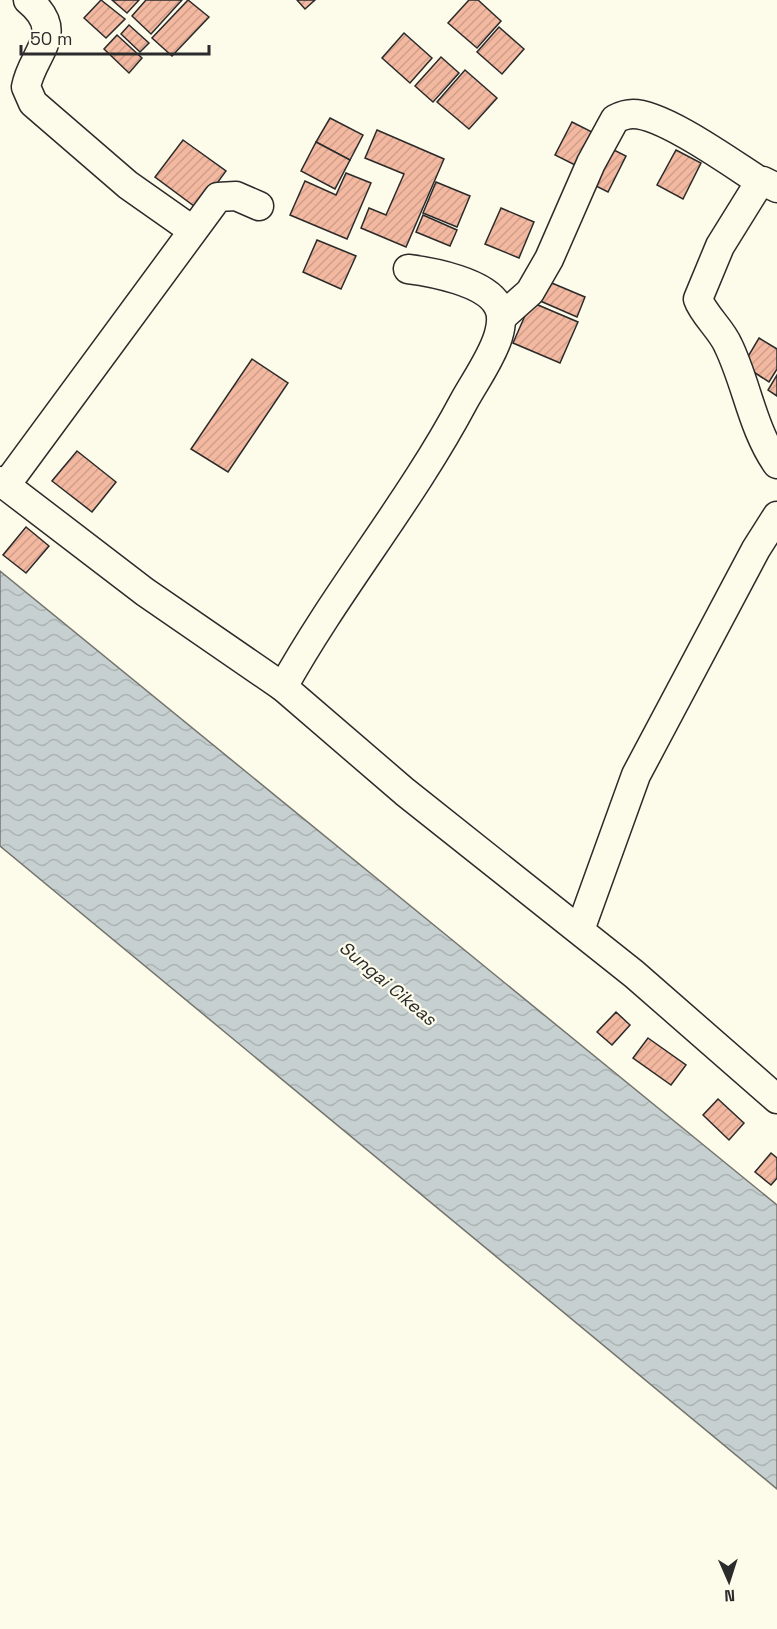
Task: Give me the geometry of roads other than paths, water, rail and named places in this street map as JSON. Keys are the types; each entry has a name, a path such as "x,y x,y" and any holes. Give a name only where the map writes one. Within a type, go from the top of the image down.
{"street":[{"path":"28,0 38,8 46,23 40,58 28,80 28,94 33,103 128,185 192,230"},
{"path":"502,317 530,292 544,269 591,163 615,119 635,114 655,120 688,137 769,185 720,246 698,299 720,328 729,346 759,432 777,464"},
{"path":"259,206 236,196 218,197 3,483 146,592 284,687 405,792 580,930 777,1099"},
{"path":"284,687 309,641 440,447 498,339 502,317 498,305 488,293 434,273 408,269"},
{"path":"580,930 636,775 756,549 777,516"}],"water":[{"name":"Sungai Cikeas","path":"0,571 777,1205 777,1489 0,846"}]}
